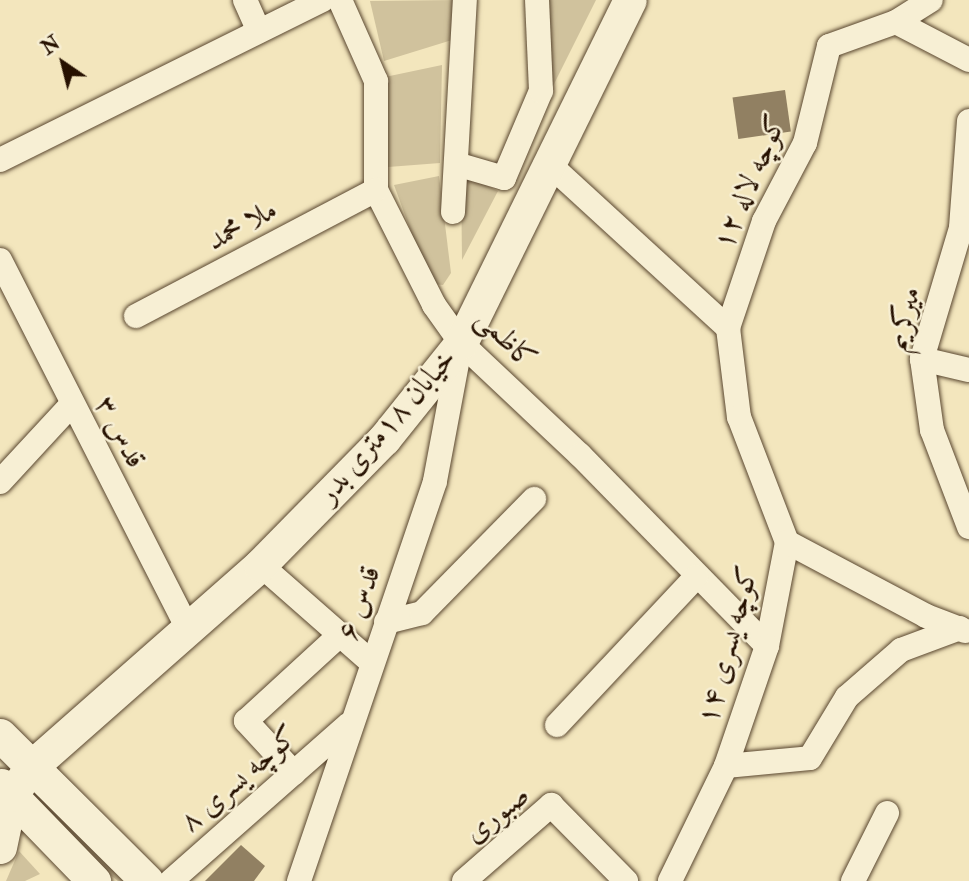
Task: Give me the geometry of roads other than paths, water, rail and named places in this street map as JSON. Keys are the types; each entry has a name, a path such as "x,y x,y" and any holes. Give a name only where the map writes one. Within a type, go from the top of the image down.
{"street":[{"path":"245,0 259,31"},
{"path":"0,160 323,0"},
{"name":"کاظمی","path":"340,0 376,81 376,190 434,305 461,343 580,455 696,577 767,646"},
{"path":"453,212 465,0"},
{"path":"456,164 503,178 541,91 537,0"},
{"name":"خیابان ۱۸متری بدر","path":"6,790 190,631 384,439 461,343 630,0"},
{"path":"896,22 931,0"},
{"path":"896,22 969,60"},
{"name":"کوچه لاله ۱۲","path":"728,328 764,221 805,144 829,46 896,22"},
{"name":"میرکریم","path":"969,121 961,228 922,359 932,430 964,496 969,527"},
{"path":"549,164 728,328"},
{"name":"ملا محمد","path":"136,316 376,190"},
{"name":"قدس ۳","path":"0,260 71,405 190,631"},
{"name":"کوچه یسری ۱۴","path":"670,881 726,766 767,646 787,542 739,417 728,328"},
{"name":"قدس ۶","path":"299,881 350,723 435,481 461,343"},
{"path":"922,359 969,370"},
{"path":"0,482 71,405"},
{"path":"386,622 422,613 534,499"},
{"path":"787,542 926,616 964,630"},
{"path":"272,575 371,662"},
{"path":"557,725 696,577"},
{"path":"726,766 810,758 848,697 901,650 964,630"},
{"path":"294,772 246,721 340,635"},
{"name":"کوچه یسری ۸","path":"171,881 350,723"},
{"path":"0,735 147,881"},
{"path":"0,847 6,790"},
{"path":"6,790 94,881"},
{"name":"صبوری","path":"464,881 551,805 626,881"},
{"path":"853,881 887,813"}]}
